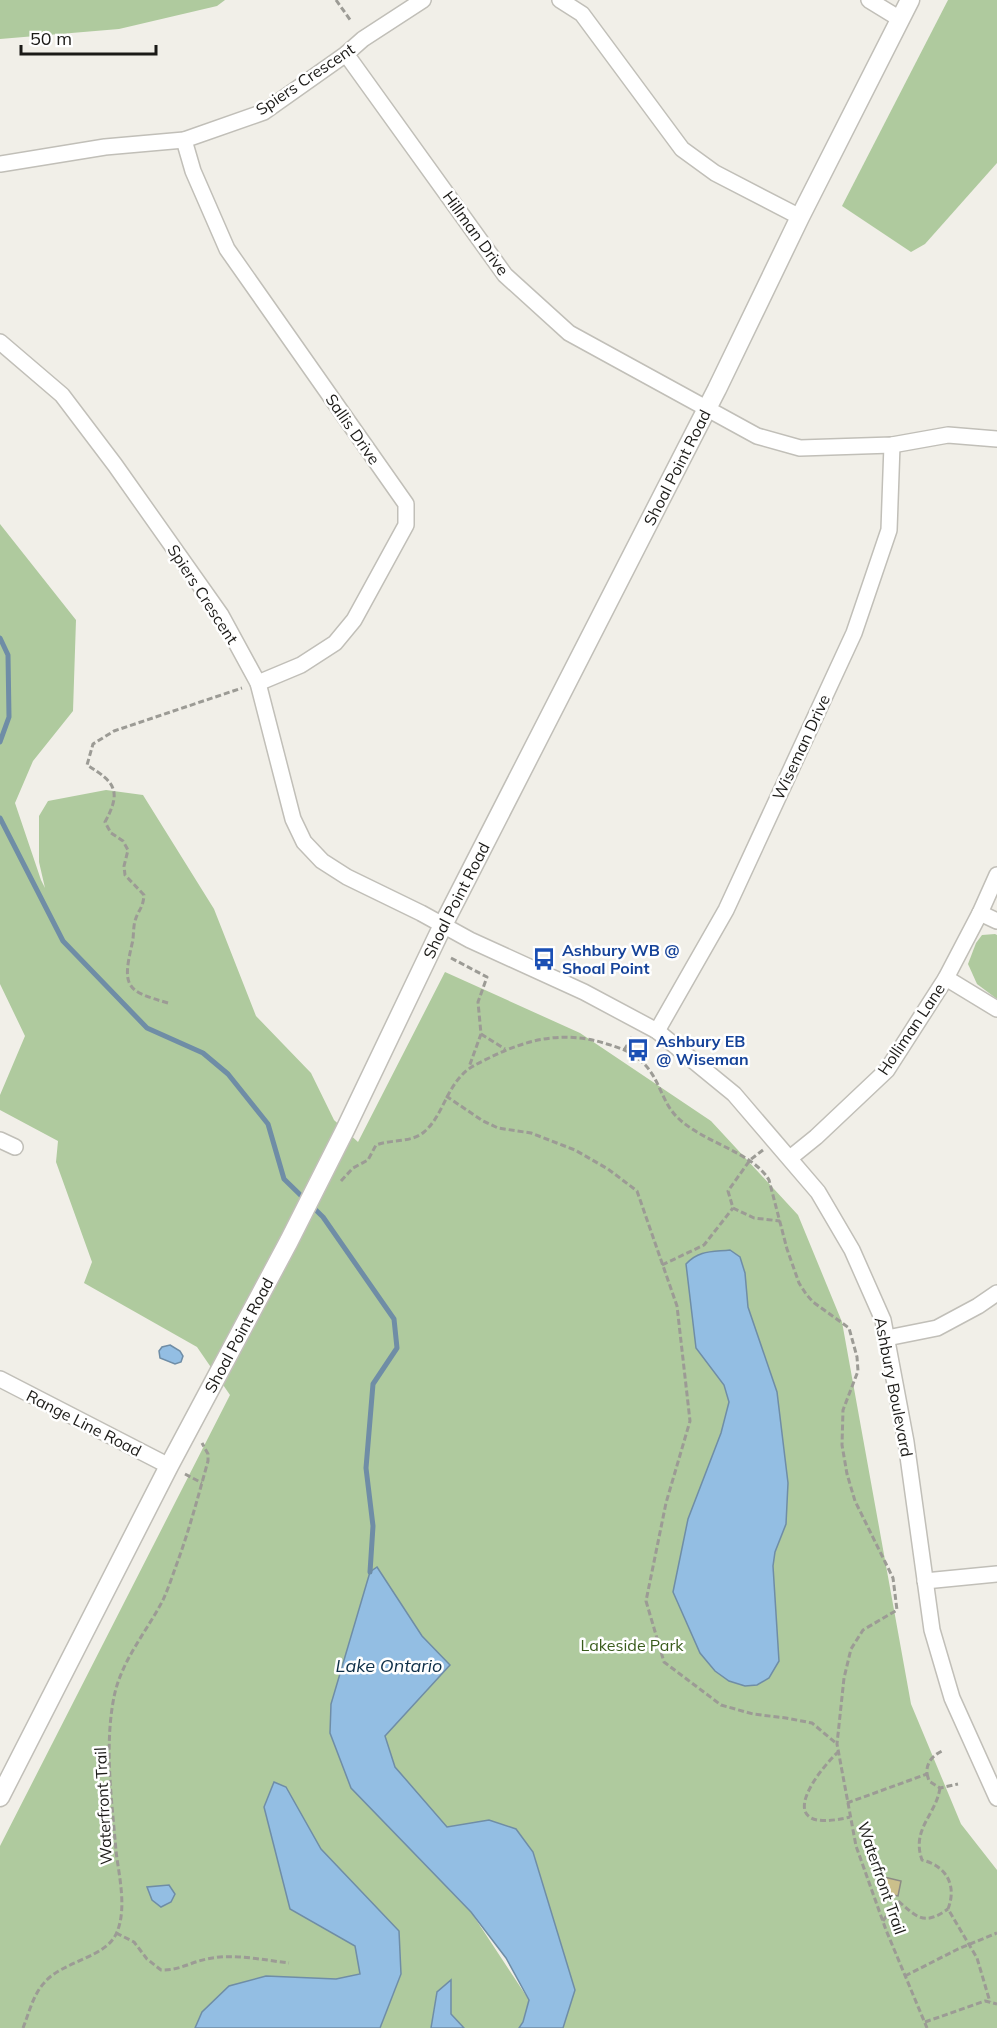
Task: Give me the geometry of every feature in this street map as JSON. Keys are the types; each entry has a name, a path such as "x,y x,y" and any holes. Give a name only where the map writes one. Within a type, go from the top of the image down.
{"street":[{"name":"Spiers Crescent","path":"0,164 105,147 184,140 264,112 346,54 363,39 423,0"},
{"path":"560,0 582,14 682,148 715,173 800,217"},
{"path":"869,0 900,18"},
{"name":"Shoal Point Road","path":"0,1797 169,1466 289,1241 443,925 706,409 910,0"},
{"name":"Hillman Drive","path":"346,54 505,275 568,333 756,436 800,448 892,445 948,435 997,440"},
{"name":"Sallis Drive","path":"184,140 194,171 227,249 406,504 405,525 354,620 336,643 301,665 258,683"},
{"name":"Spiers Crescent","path":"0,342 62,395 222,615 258,683 293,819 304,842 322,861 347,877 443,925"},
{"name":"Wiseman Drive","path":"657,1031 726,910 854,633 889,530 892,445"},
{"name":"Holliman Lane","path":"790,1158 816,1137 887,1070 946,978 980,913 997,874"},
{"path":"980,913 997,921"},
{"name":"Ashbury Boulevard","path":"443,925 470,940 584,992 657,1031 734,1095 818,1192 852,1250 883,1320 906,1442 932,1630 952,1698 997,1798"},
{"path":"946,978 997,1009"},
{"path":"0,1140 15,1147"},
{"path":"887,1338 937,1328 997,1293"},
{"name":"Range Line Road","path":"0,1379 169,1466"},
{"path":"925,1581 997,1574"}],"path":[{"path":"336,0 351,21"},
{"path":"168,1003 145,997 131,987 126,978 135,921 144,907 144,895 125,875 124,866 128,850 123,841 111,832 105,822 114,805 113,786 104,776 87,765 93,744 114,731 258,683"},
{"path":"452,958 487,977 478,1002 481,1034 469,1069"},
{"path":"481,1034 506,1049"},
{"path":"339,1184 353,1168 368,1160 376,1145 408,1139 424,1132 437,1115 446,1096 469,1069 506,1049 563,1036 595,1040 637,1057 650,1070 672,1111 688,1127 715,1144 750,1160 761,1169 769,1180 780,1221 754,1218 733,1208"},
{"path":"446,1096 491,1125 531,1133 589,1158 627,1182 636,1191 676,1306 690,1421 666,1503 646,1601 664,1662 721,1705 753,1714 812,1723 837,1744"},
{"path":"733,1208 729,1191 750,1160"},
{"path":"662,1265 704,1245 733,1208"},
{"name":"Waterfront Trail","path":"780,1221 795,1272 806,1294 849,1328 857,1358 858,1371 846,1400 842,1423 847,1474 864,1521 893,1578 897,1610 863,1630 851,1649 844,1678 837,1744 856,1846 883,1922 927,2028"},
{"name":"Waterfront Trail","path":"116,1934 121,1903 110,1782 111,1718 114,1695 129,1660 164,1598 191,1524 202,1483"},
{"path":"838,1751 824,1765 808,1789 803,1801 804,1808 808,1815 818,1822 850,1817"},
{"path":"942,1751 930,1759 927,1765 929,1781 940,1788 958,1784"},
{"path":"847,1803 927,1774"},
{"path":"940,1788 936,1802 926,1817 919,1842 922,1860 941,1868 949,1879 952,1888 948,1909 977,1958 990,2002"},
{"path":"883,1922 897,1900 909,1912 919,1917 934,1916 948,1909"},
{"path":"905,1976 997,1933"},
{"path":"23,2028 36,1993 44,1982 60,1970 109,1944 116,1934 134,1942 147,1959 161,1970 176,1969 221,1957 289,1963"},
{"path":"925,2022 985,2001 997,2004"}],"green space":[{"path":"0,0 225,0 217,6 119,29 0,39"},
{"path":"948,0 997,0 997,163 925,244 911,252 842,206"},
{"name":"Lakeside Park","path":"0,524 76,620 73,711 33,761 15,803 45,888 39,862 39,816 48,801 106,790 143,795 214,909 256,1016 311,1073 334,1120 358,1142 445,972 580,1033 711,1121 798,1215 842,1322 911,1704 961,1824 997,1870 997,2028 533,2028 543,1991 331,1704 330,1733 351,1788 471,1912 529,2000 519,2028 464,2028 451,2014 451,1981 437,1992 431,2028 380,2028 401,1974 373,1945 352,1989 324,2028 0,2028 0,1846 230,1395 197,1347 84,1283 92,1262 56,1162 58,1141 0,1110 0,1095 25,1036 0,984"},
{"path":"982,935 997,935 997,999 977,984 968,964 976,943"}],"water":[{"path":"730,1250 740,1257 745,1273 748,1307 777,1392 788,1483 786,1524 775,1552 773,1566 779,1661 769,1678 757,1685 745,1686 729,1681 715,1671 700,1653 673,1592 688,1519 721,1433 729,1402 724,1385 696,1348 686,1264 701,1254"},
{"path":"170,1345 180,1351 183,1356 181,1362 175,1364 160,1358 159,1351 162,1347"},
{"name":"Lake Ontario","path":"377,1567 422,1636 450,1665 385,1736 395,1767 447,1827 489,1820 516,1829 533,1852 575,1990 563,2028 519,2028 529,2000 506,1958 471,1912 351,1788 330,1733 331,1704 370,1572"},
{"path":"274,1782 286,1787 321,1849 399,1931 401,1974 380,2028 195,2028 202,2012 229,1986 266,1976 336,1979 360,1974 355,1946 290,1909 264,1807"},
{"path":"169,1885 175,1894 171,1902 161,1907 152,1900 147,1887"},
{"path":"451,1980 451,2014 464,2028 431,2028 437,1992"}],"building":[{"path":"884,1877 901,1881 898,1896 882,1893"}],"waterway":[{"path":"0,638 8,655 9,717 0,742"},
{"path":"0,818 63,941 147,1028 203,1053 228,1074 268,1124 284,1179 323,1217 394,1319 397,1348 373,1384 366,1468 373,1526 370,1572"}],"place":[{"name":"Ashbury WB @ Shoal Point","path":"544,959"},
{"name":"Ashbury EB @ Wiseman","path":"638,1050"}]}
